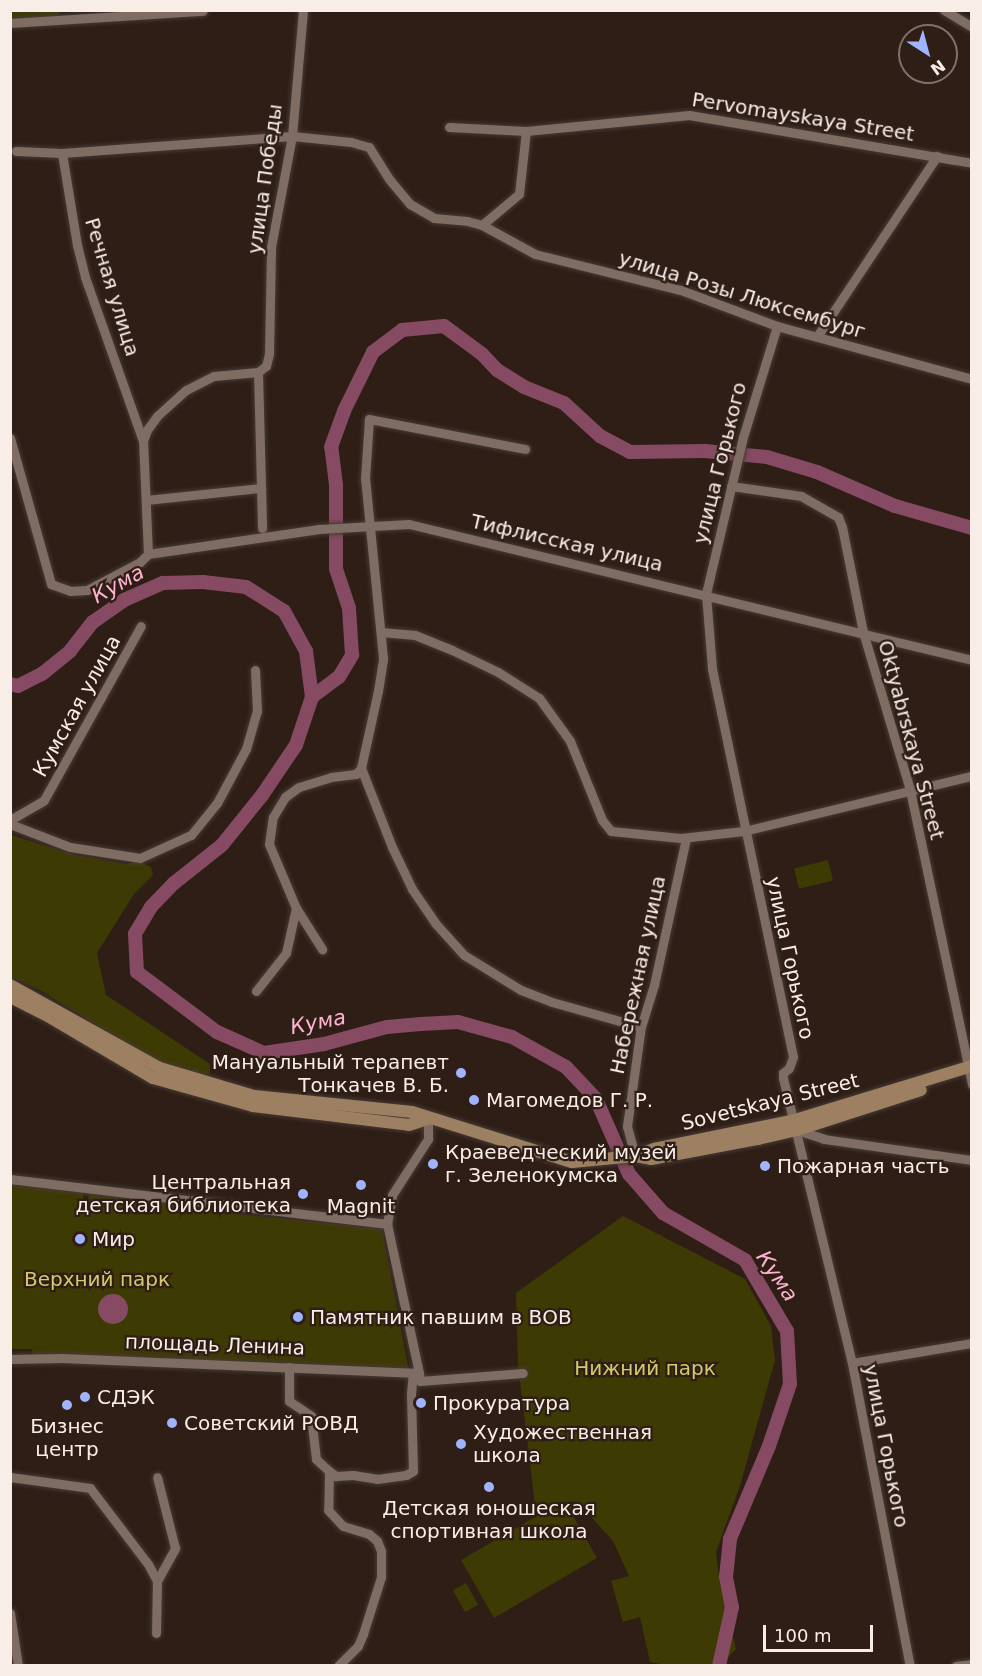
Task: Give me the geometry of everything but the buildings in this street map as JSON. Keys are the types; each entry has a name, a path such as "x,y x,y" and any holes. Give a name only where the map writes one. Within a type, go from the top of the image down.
{"street":[{"name":"улица Победы","path":"262,528 258,372 266,366 269,356 271,247 292,136 303,10"},
{"path":"944,10 972,27"},
{"path":"10,23 63,15 203,11"},
{"name":"Pervomayskaya Street","path":"449,127 526,131 689,115 972,163"},
{"path":"482,225 519,194 526,131"},
{"path":"16,151 62,153 292,136"},
{"name":"улица Розы Люксембург","path":"292,136 351,142 369,147 389,179 410,204 434,219 467,221 482,225 535,254 681,291 777,326 818,335 866,352 972,379"},
{"name":"Речная улица","path":"62,153 71,214 85,277 143,441 148,554"},
{"path":"818,335 938,156"},
{"name":"улица Горького","path":"777,326 743,437 706,594 712,669 793,1057 789,1068 783,1073 852,1363 910,1665"},
{"path":"143,441 147,430 157,416 186,390 214,376 258,372"},
{"path":"322,949 296,908 269,844 273,817 285,797 299,787 331,777 356,774 361,768 383,658 365,479 369,419 525,448"},
{"path":"10,438 51,584 70,591 87,590 140,562 148,554"},
{"name":"Oktyabrskaya Street","path":"731,486 801,496 838,517 863,632 910,790 970,1074"},
{"path":"146,500 261,488"},
{"name":"Тифлисская улица","path":"148,554 319,529 409,524 972,660"},
{"name":"Кумская улица","path":"10,822 44,800 141,626"},
{"path":"381,632 415,635 452,650 498,672 539,698 570,741 602,820 611,831 686,838 744,831 972,776"},
{"name":"Кумская улица","path":"10,822 70,847 140,858 191,835 217,803 246,749 257,711 255,670"},
{"path":"361,768 392,847 412,889 436,924 464,955 521,990 552,1002 641,1027"},
{"name":"Набережная улица","path":"635,1155 627,1126 641,1027 654,985 686,838"},
{"path":"256,991 286,953 296,908"},
{"path":"10,985 160,1068 254,1096 412,1112 428,1119 572,1162 635,1155"},
{"path":"10,997 48,1016 153,1078 253,1106 409,1125 428,1119"},
{"name":"Sovetskaya Street","path":"635,1155 651,1159 796,1125 970,1074"},
{"path":"289,1367 289,1401 310,1416 316,1459 329,1471 336,1476 353,1475 377,1479 406,1476 413,1471 411,1394 416,1373 387,1224 392,1195 428,1139 428,1119"},
{"path":"796,1125 824,1138 972,1160"},
{"path":"10,1179 387,1224"},
{"path":"852,1363 972,1343"},
{"name":"площадь Ленина","path":"10,1359 62,1358 416,1373 420,1381 523,1373"},
{"path":"329,1471 328,1510 343,1526 369,1534 377,1541 381,1551 381,1577 363,1634 358,1646 338,1665"},
{"path":"10,1477 90,1488 148,1564 157,1581"},
{"path":"156,1632 157,1581 175,1548 157,1477"},
{"path":"10,1614 18,1665"},
{"path":"956,1665 972,1664"}],"green space":[{"path":"11,11 60,11 58,16 11,20"},
{"path":"11,835 75,855 126,864 139,861 151,867 153,875 134,894 97,953 106,995 210,1064 210,1074 207,1076 169,1067 142,1053 40,990 11,977"},
{"path":"828,860 833,880 799,889 794,868"},
{"name":"Верхний парк","path":"11,1184 83,1193 83,1199 88,1199 89,1194 187,1205 187,1209 382,1229 409,1371 33,1355 32,1349 11,1349"},
{"name":"Нижний парк","path":"623,1216 745,1279 771,1326 775,1360 740,1486 716,1552 720,1584 736,1649 721,1665 671,1666 650,1662 640,1617 623,1622 611,1581 629,1576 613,1541 585,1510 569,1509 597,1558 494,1618 461,1560 552,1507 535,1505 518,1365 516,1293"},
{"path":"466,1583 478,1605 465,1612 453,1590"}],"shaded area":[{"path":"113,1294 124,1298 128,1309 124,1320 113,1324 102,1320 98,1309 102,1298"}],"waterway":[{"path":"312,697 339,677 352,655 349,608 336,569 336,485 331,447 344,411 373,352 402,330 444,326 482,354 497,370 524,387 564,403 600,436 630,452 705,451 767,457 817,472 895,506 972,528"},
{"name":"Кума","path":"10,684 18,686 42,674 70,651 93,622 124,600 163,583 203,582 246,587 284,611 306,651 312,697 296,745 263,794 222,845 174,883 151,907 135,934 137,972 217,1032 264,1053 324,1044 387,1027 421,1024 458,1022 512,1037 566,1067 596,1099 629,1174 663,1213 745,1260 787,1331 790,1384 769,1446 730,1539 726,1577 732,1607 719,1666"}],"place":[{"name":"Мануальный терапевт Тонкачев В. Б.","path":"461,1073"},
{"name":"Магомедов Г. Р.","path":"474,1100"},
{"name":"Краеведческий музей г. Зеленокумска","path":"433,1164"},
{"name":"Пожарная часть","path":"765,1166"},
{"name":"Magnit","path":"361,1185"},
{"name":"Центральная детская библиотека","path":"303,1194"},
{"name":"Мир","path":"80,1239"},
{"name":"Памятник павшим в ВОВ","path":"298,1317"},
{"name":"СДЭК","path":"85,1397"},
{"name":"Прокуратура","path":"421,1403"},
{"name":"Бизнес центр","path":"67,1405"},
{"name":"Советский РОВД","path":"172,1423"},
{"name":"Художественная школа","path":"461,1444"},
{"name":"Детская юношеская спортивная школа","path":"489,1487"}]}
